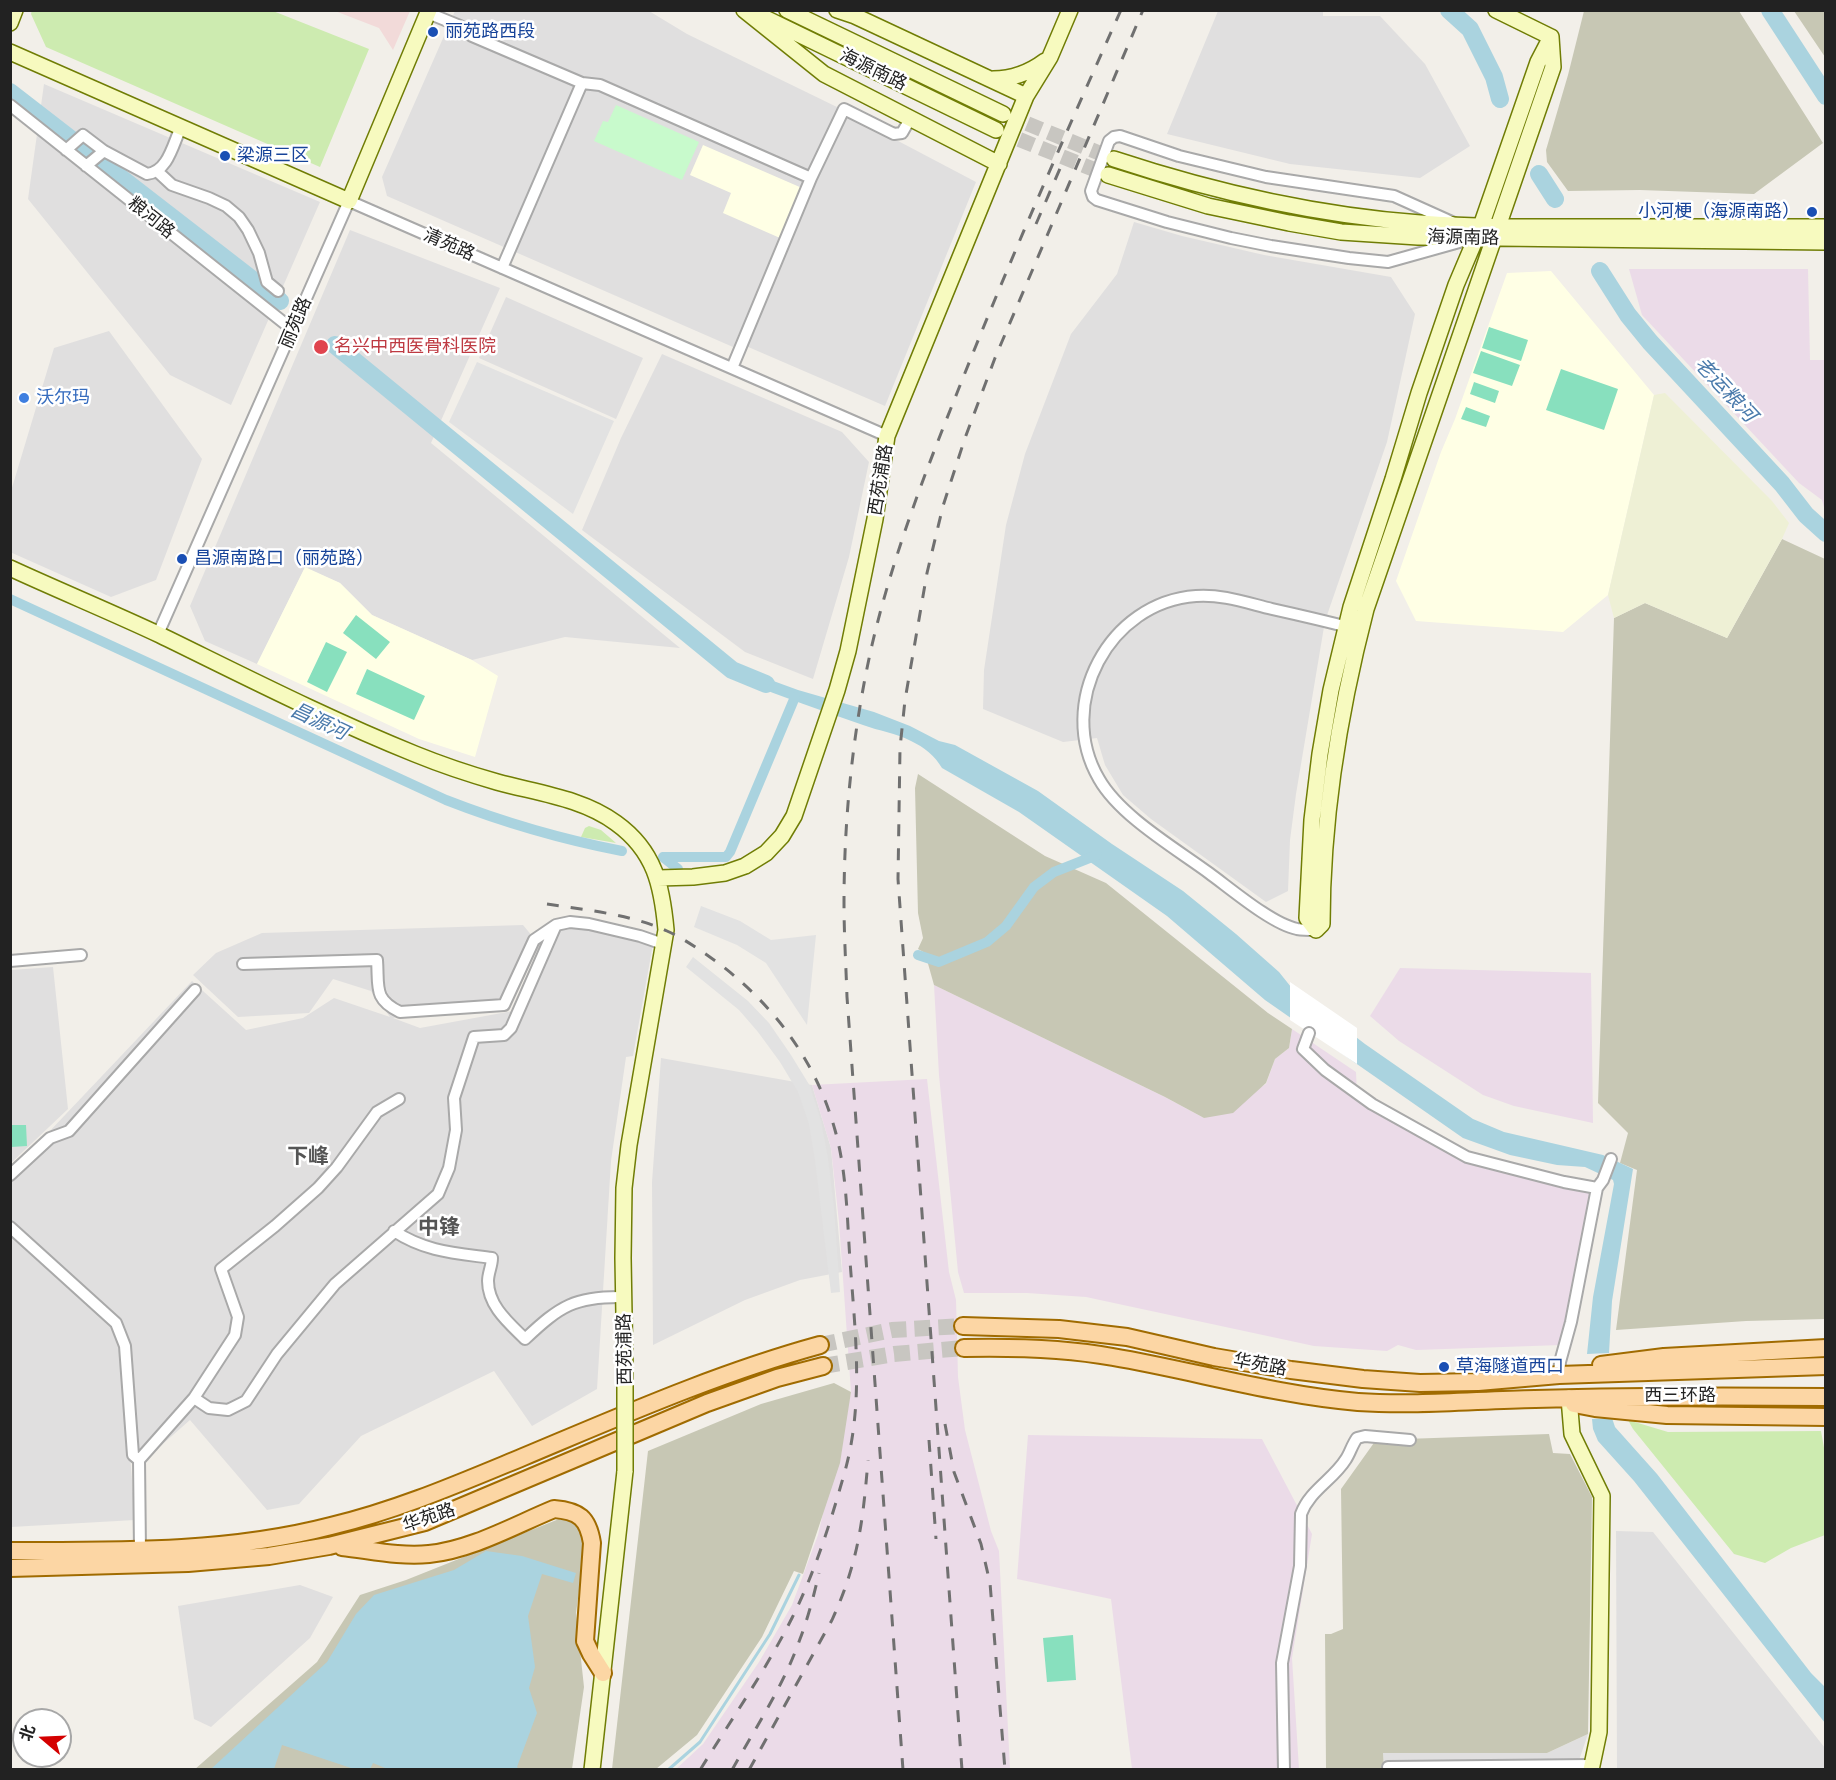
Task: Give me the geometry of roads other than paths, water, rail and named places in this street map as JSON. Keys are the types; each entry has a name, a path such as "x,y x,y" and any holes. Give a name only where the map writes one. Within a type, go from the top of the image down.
{"main road":[{"name":"华苑路","path":"963,1326 1059,1329 1126,1337 1214,1357 1363,1380 1478,1383 1560,1375"},
{"name":"华苑路","path":"10,1551 140,1551 267,1539 331,1526 419,1500 704,1382 770,1359 820,1345"},
{"name":"华苑路","path":"964,1348 1055,1350 1112,1356 1286,1392 1359,1402 1416,1403 1535,1399 1569,1401"},
{"path":"1560,1375 1594,1365 1664,1358 1826,1348"},
{"name":"华苑路","path":"10,1568 188,1563 269,1556 329,1546 425,1522 707,1402 777,1378 823,1366"},
{"name":"西三环路","path":"1560,1375 1826,1366"},
{"name":"西三环路","path":"1569,1401 1630,1396 1826,1396"},
{"path":"1569,1401 1595,1408 1667,1415 1826,1417"},
{"path":"329,1546 429,1554 459,1549 554,1509 571,1511 582,1518 590,1528 592,1543 585,1641 603,1672"}],"street":[{"path":"10,22 15,10"},
{"path":"744,10 824,74 999,164"},
{"name":"海源南路","path":"750,10 996,130"},
{"name":"海源南路","path":"787,10 1003,114"},
{"path":"837,10 863,14 1026,96"},
{"name":"西苑浦路","path":"658,878 725,873 745,866 766,853 782,836 794,816 848,651 875,519 887,436 1026,96 1050,57 1070,10"},
{"path":"1496,10 1551,38"},
{"path":"429,12 460,26 472,36 582,83 600,85 811,178"},
{"name":"丽苑路","path":"158,634 293,330 429,12"},
{"path":"1316,930 1307,918 1311,820 1325,722 1419,393 1456,285 1478,232 1538,63 1551,38"},
{"path":"1353,629 1378,570 1553,67 1551,38"},
{"name":"清苑路","path":"10,52 887,436"},
{"path":"992,79 1025,74 1050,57"},
{"path":"502,268 582,83"},
{"name":"粮河路","path":"10,105 293,330"},
{"path":"732,368 811,178 844,110 894,134 904,130 910,119"},
{"path":"66,150 83,135 104,151 147,174 159,172 163,168 181,127"},
{"path":"1459,226 1395,196 1266,177 1179,156 1120,136 1108,141 1091,191 1097,200 1188,227 1271,246 1349,258 1388,262 1478,232"},
{"path":"86,165 104,151"},
{"name":"海源南路","path":"1114,159 1213,189 1298,207 1392,220 1459,226 1478,232"},
{"path":"159,172 172,185 226,206 238,217 248,230 259,252 267,282 278,291"},
{"name":"海源南路","path":"1108,175 1208,206 1289,223 1370,234 1478,232 1826,242"},
{"name":"海源南路","path":"1496,233 1826,226"},
{"name":"西苑浦路","path":"10,568 413,753 451,768 561,798 601,813 630,835 650,862 658,878 663,896 664,937 628,1145 624,1188 625,1471 592,1770"},
{"path":"1316,930 1296,929 1265,914 1152,832 1116,802 1099,780 1091,764 1083,728 1084,703 1090,677 1100,654 1112,639 1148,610 1171,601 1196,596 1223,597 1353,629"},
{"path":"243,964 377,960 380,998 387,1006 400,1012 504,1005 534,940 556,925 570,922 589,924 640,936 664,937"},
{"path":"194,1398 208,1408 228,1410 246,1401 277,1354 335,1284 438,1194 449,1168 456,1130 454,1098 474,1037 504,1035 511,1028 556,925"},
{"path":"10,961 81,956"},
{"path":"10,1175 50,1138 69,1131 195,990"},
{"path":"1309,1033 1304,1048 1324,1070 1372,1104 1467,1157 1564,1182 1600,1184"},
{"path":"140,1551 139,1460 194,1398 235,1335 238,1317 221,1269 318,1188 337,1167 377,1112 399,1099"},
{"path":"1560,1375 1560,1362 1571,1322 1600,1184 1611,1159"},
{"path":"10,1227 116,1323 125,1346 133,1455 139,1460"},
{"path":"394,1231 411,1242 436,1250 492,1258 488,1279 490,1296 497,1310 525,1339 552,1314 581,1300 600,1296 624,1297"},
{"path":"1388,1767 1591,1767 1599,1732 1602,1496 1572,1434 1569,1401"},
{"path":"1284,1770 1283,1651 1300,1566 1301,1514 1304,1506 1346,1461 1357,1438 1365,1436 1410,1440"}],"water":[{"path":"746,671 798,690 874,712 910,726 939,741 955,745 1038,791 1183,891 1279,972 1291,987 1365,1044 1473,1119 1504,1132 1603,1155 1633,1169 1612,1301 1609,1353 1587,1354 1593,1297 1613,1180 1585,1167 1557,1165 1510,1155 1463,1138 1265,1000 1167,916 1019,812 942,768 933,756 920,746 899,736 743,681"},
{"path":"1612,1418 1615,1427 1657,1474 1811,1673 1825,1687 1825,1723 1634,1481 1598,1441 1592,1419"},
{"path":"486,1551 522,1556 576,1573 573,1583 542,1574 528,1616 535,1667 529,1688 537,1713 517,1767 519,1769 390,1770 373,1763 370,1769 354,1769 282,1745 274,1769 211,1769 327,1662 356,1614 374,1595 454,1570"}],"waterway":[{"name":"老运粮河","path":"1449,10 1470,29 1494,77 1500,99"},
{"name":"老运粮河","path":"1770,10 1826,96"},
{"path":"10,92 280,301"},
{"name":"老运粮河","path":"1539,174 1555,199"},
{"name":"老运粮河","path":"1600,271 1628,315 1650,342 1782,484 1806,515 1826,533"},
{"path":"335,345 732,670 766,684"},
{"name":"昌源河","path":"10,599 446,800 533,830 622,851"},
{"name":"昌源河","path":"663,857 726,857 795,697"},
{"path":"918,955 939,962 987,942 1006,926 1034,887 1054,872 1097,855"},
{"path":"663,857 678,869"},
{"path":"668,1770 700,1742 770,1634 799,1575"}],"tunnel":[{"path":"1006,115 1114,159"},
{"path":"998,131 1108,175"},
{"path":"820,1345 892,1330 963,1326"},
{"path":"823,1366 894,1354 964,1348"}],"railway":[{"path":"903,1770 847,997 844,871 855,741 865,677 880,613 921,486 1016,249 1121,10"},
{"path":"962,1770 898,879 900,748 905,700 927,573 943,506 965,438 995,358 1143,10"},
{"path":"1036,224 1062,164"},
{"path":"547,904 608,913 653,925 687,941 738,979 774,1016 804,1058 827,1105 839,1147 846,1202 855,1323 857,1373 851,1447 822,1546 792,1618 760,1676 700,1770"},
{"path":"945,1424 954,1472 981,1544 990,1583 1005,1770"},
{"path":"929,1440 936,1539"},
{"path":"749,1770 832,1620 841,1599 858,1542 868,1460"},
{"path":"732,1770 786,1673 803,1631 819,1573"}],"place":[{"name":"丽苑路西段","path":"433,32"},
{"name":"梁源三区","path":"225,156"},
{"name":"小河梗（海源南路）","path":"1812,212"},
{"name":"名兴中西医骨科医院","path":"321,347"},
{"name":"沃尔玛","path":"24,398"},
{"name":"昌源南路口（丽苑路）","path":"182,559"},
{"name":"草海隧道西口","path":"1444,1367"}],"district":[{"name":"下峰","path":"308,1157"},
{"name":"中锋","path":"439,1228"}]}
